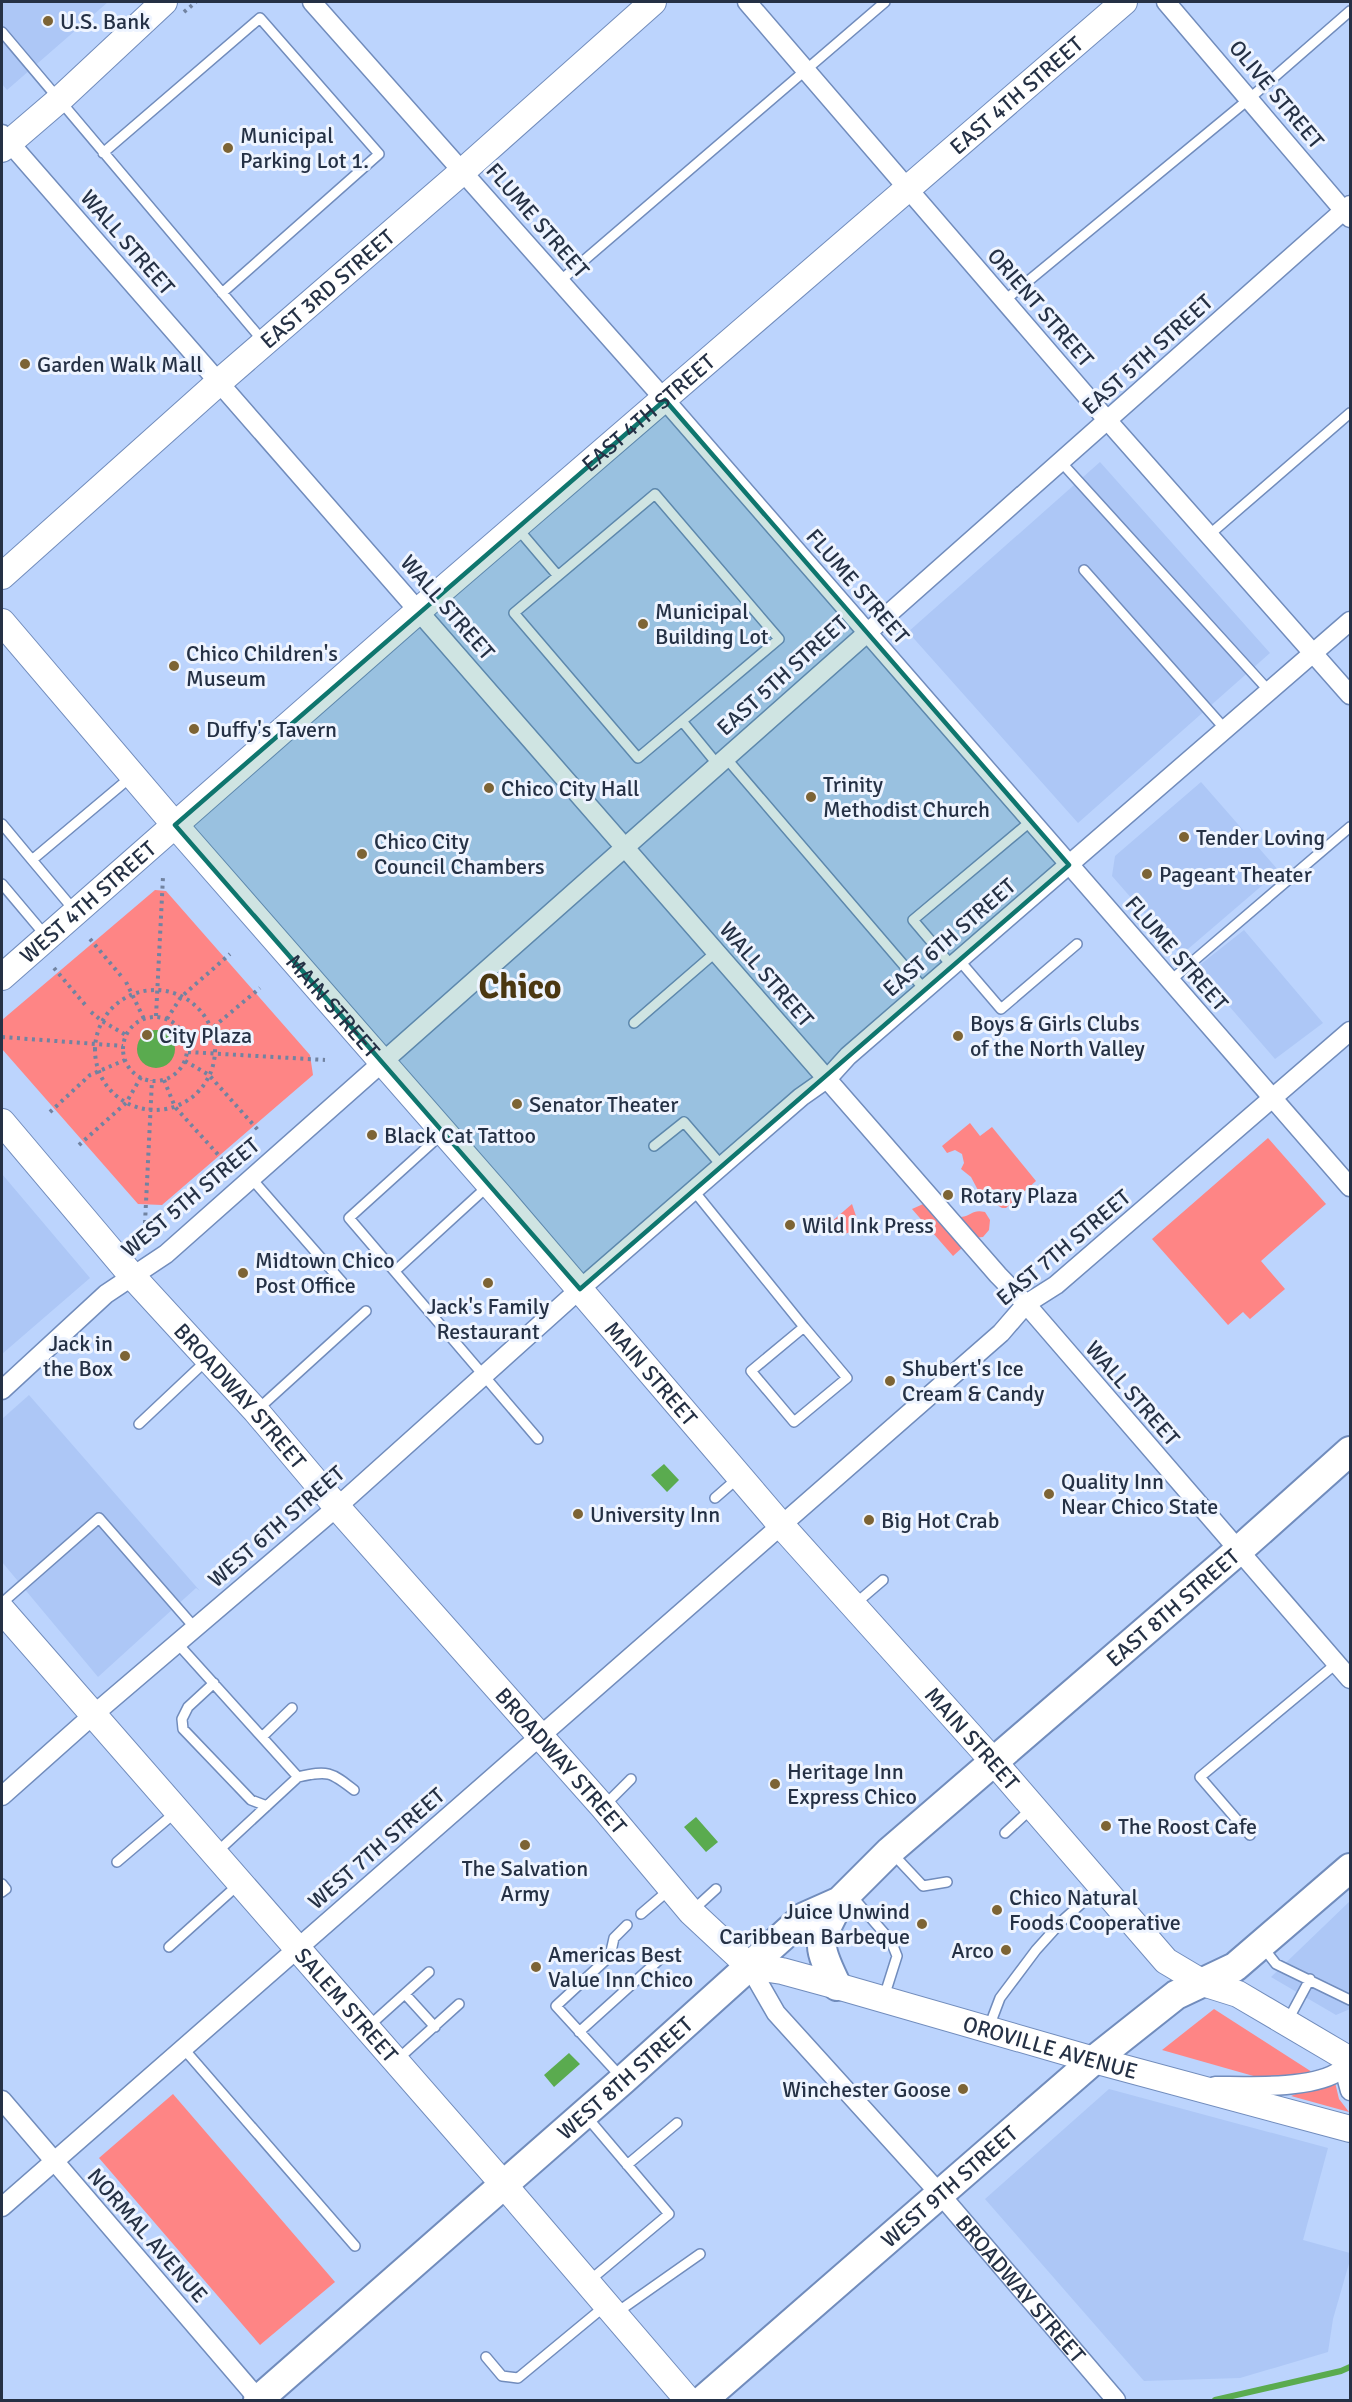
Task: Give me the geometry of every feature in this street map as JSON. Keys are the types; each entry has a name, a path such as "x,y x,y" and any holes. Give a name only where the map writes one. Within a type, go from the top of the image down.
{"main road":[{"path":"4,142 59,100 164,2"},
{"name":"EAST 3RD STREET","path":"2,576 218,383 463,171 653,2"},
{"name":"EAST 4TH STREET","path":"175,825 1124,2"},
{"name":"MAIN STREET","path":"2,622 175,825 580,1289 781,1525 994,1762 1166,1961 1203,1983 1238,1994 1350,2058"},
{"name":"WEST 4TH STREET","path":"2,977 175,825"},
{"name":"BROADWAY STREET","path":"2,1122 133,1277 256,1411 337,1507 603,1807 691,1912 749,1966"},
{"name":"EAST 8TH STREET","path":"994,1762 1350,1451"},
{"name":"SALEM STREET","path":"6,1617 241,1883 688,2400"},
{"name":"WEST 8TH STREET","path":"258,2400 623,2080 804,1917 844,1897 890,1851 994,1762"},
{"name":"WEST 9TH STREET","path":"703,2400 1094,2060 1176,1995 1235,1967 1350,1868"},
{"path":"837,1986 825,1960 821,1939 844,1897"},
{"name":"OROVILLE AVENUE","path":"749,1966 782,1971 1094,2060 1350,2129"}],"street":[{"name":"FLUME STREET","path":"297,2 326,19"},
{"name":"FLUME STREET","path":"312,2 665,400 1350,1187"},
{"name":"ORIENT STREET","path":"747,2 1108,422 1350,695"},
{"name":"OLIVE STREET","path":"1166,2 1348,211"},
{"name":"WALL STREET","path":"4,142 420,611 1350,1678"},
{"name":"EAST 5TH STREET","path":"381,1062 1348,211"},
{"name":"EAST 6TH STREET","path":"580,1289 801,1097 828,1078 848,1056 1350,621"},
{"name":"EAST 7TH STREET","path":"781,1525 1001,1333 1026,1304 1056,1285 1350,1031"},
{"name":"WEST 5TH STREET","path":"2,1390 106,1294 163,1257 381,1062"},
{"name":"WEST 6TH STREET","path":"2,1796 93,1715 337,1507 580,1289"},
{"name":"WEST 7TH STREET","path":"2,2207 781,1525"},
{"name":"BROADWAY STREET","path":"749,1966 776,2013 940,2194 1116,2400"},
{"path":"1192,2087 1302,2082 1336,2073 1350,2058"},
{"path":"1350,2058 1347,2077 1350,2091"},
{"name":"NORMAL AVENUE","path":"2,2100 258,2400"}],"lane":[{"path":"560,281 885,2"},
{"path":"1004,301 1249,99 1350,11"},
{"path":"103,153 261,18 379,154 222,293"},
{"path":"2,32 264,343"},
{"path":"1209,535 1350,413"},
{"path":"1061,462 1269,691"},
{"path":"655,494 779,639 682,721 638,758 514,613 655,494"},
{"path":"516,527 558,576"},
{"path":"1084,570 1226,729"},
{"path":"682,721 722,761 925,990"},
{"path":"32,860 133,776"},
{"path":"1030,820 913,920 1001,1009 1077,944"},
{"path":"2,824 75,912"},
{"path":"1170,981 1350,827"},
{"path":"2,884 47,937"},
{"path":"634,1023 716,952"},
{"path":"654,1146 684,1122 722,1166"},
{"path":"443,1133 349,1218 538,1439"},
{"path":"251,1178 342,1282"},
{"path":"395,1271 489,1185"},
{"path":"694,1191 847,1378 794,1422 751,1371 804,1327"},
{"path":"256,1411 366,1311"},
{"path":"139,1425 208,1359"},
{"path":"715,1498 741,1477"},
{"path":"6,1617 99,1518 195,1628"},
{"path":"854,1605 883,1580"},
{"path":"177,1643 298,1777"},
{"path":"1250,1835 1200,1777 1337,1663"},
{"path":"214,1683 188,1707 182,1719 183,1729 250,1800 267,1806"},
{"path":"262,1737 292,1708"},
{"path":"215,1854 298,1777 333,1774 354,1790"},
{"path":"603,1807 631,1779"},
{"path":"1005,1833 1033,1808"},
{"path":"117,1862 177,1811"},
{"path":"890,1851 923,1886 947,1882"},
{"path":"169,1947 241,1883"},
{"path":"2,1884 6,1889 2,1892"},
{"path":"988,2030 1000,1998 1036,1950 1064,1918 1101,1886"},
{"path":"641,1914 671,1888"},
{"path":"691,1912 716,1889"},
{"path":"844,1897 891,1941 897,1956 884,1999"},
{"path":"623,2080 555,2006 610,1956 614,1938 627,1925"},
{"path":"1262,1946 1276,1964 1350,2000"},
{"path":"579,2032 660,1959"},
{"path":"367,2028 429,1972"},
{"path":"1286,2022 1310,1979"},
{"path":"405,1994 435,2027"},
{"path":"396,2061 459,2004"},
{"path":"183,2048 355,2246"},
{"path":"584,2114 669,2214 587,2282"},
{"path":"627,2165 677,2123"},
{"path":"486,2357 502,2376 518,2378 610,2309 700,2254"}],"path":[{"path":"156,1016 163,877"},
{"path":"90,939 122,977"},
{"path":"168,1019 181,997 230,954"},
{"path":"54,968 87,1007"},
{"path":"126,982 134,994 144,1019"},
{"path":"186,1038 211,1029 261,988"},
{"path":"157,990 181,997 194,1005 204,1016 211,1029 214,1054 209,1075 201,1089 175,1107 150,1110 126,1103 110,1089 98,1071 95,1045 102,1021 121,1001 134,994 157,990"},
{"path":"91,1012 126,1035"},
{"path":"156,1016 168,1019 176,1023 186,1038 188,1052 185,1061 173,1076 164,1080 141,1077 125,1060 123,1047 126,1035 136,1022 144,1019 156,1016"},
{"path":"2,1037 123,1047"},
{"path":"188,1052 325,1060"},
{"path":"50,1112 90,1075 125,1060"},
{"path":"185,1061 209,1075 258,1130"},
{"path":"79,1145 126,1103 141,1077"},
{"path":"145,1223 152,1080"},
{"path":"164,1080 175,1107 223,1161"}],"highlighted area":[{"path":"665,400 1069,865 580,1289 175,825"}],"shaded area":[{"path":"2,2 108,2 7,90 2,84"},
{"path":"1100,462 1270,653 1078,823 908,632"},
{"path":"1201,782 1279,871 1181,955 1112,876 1115,856"},
{"name":"City Plaza","path":"155,890 166,891 310,1055 313,1075 162,1205 138,1204 2,1049 2,1020"},
{"path":"1244,930 1323,1023 1275,1059 1196,968"},
{"path":"156,1030 170,1035 175,1049 170,1063 156,1068 142,1063 137,1049 142,1035"},
{"path":"970,1123 980,1136 992,1127 1036,1181 1006,1208 1002,1208 980,1194 971,1177 961,1169 964,1163 962,1154 955,1150 947,1153 942,1146"},
{"path":"1268,1138 1326,1204 1261,1261 1285,1289 1250,1319 1243,1312 1228,1325 1152,1239"},
{"path":"2,1174 90,1278 2,1354"},
{"path":"930,1201 957,1217 977,1211 985,1212 990,1220 989,1230 983,1237 973,1238 953,1256 912,1209"},
{"path":"852,1204 857,1219 851,1232 837,1236 823,1229"},
{"path":"29,1395 200,1591 196,1588 98,1677 2,1562 2,1419"},
{"path":"664,1464 679,1480 667,1492 651,1475"},
{"path":"696,1817 718,1842 706,1852 684,1827"},
{"path":"1350,1901 1350,2009 1336,2015 1271,1977"},
{"path":"1214,2009 1312,2072 1271,2078 1257,2077 1162,2050"},
{"path":"569,2053 580,2064 554,2087 544,2075"},
{"path":"1334,2078 1339,2099 1349,2112 1291,2096"},
{"path":"1109,2089 1328,2148 1303,2240 1350,2253 1333,2319 1328,2352 1240,2378 1144,2381 985,2199"},
{"path":"173,2094 335,2282 260,2345 99,2158"}],"waterway":[{"path":"1215,2400 1350,2367"}],"place":[{"name":"U.S. Bank","path":"48,21"},
{"name":"Municipal Parking Lot 1.","path":"228,148"},
{"name":"Garden Walk Mall","path":"25,364"},
{"name":"Municipal Building Lot","path":"643,624"},
{"name":"Chico Children's Museum","path":"174,666"},
{"name":"Duffy's Tavern","path":"194,729"},
{"name":"Chico City Hall","path":"489,788"},
{"name":"Trinity Methodist Church","path":"811,797"},
{"name":"Tender Loving","path":"1184,837"},
{"name":"Chico City Council Chambers","path":"362,854"},
{"name":"Pageant Theater","path":"1147,874"},
{"name":"City Plaza","path":"147,1035"},
{"name":"Boys & Girls Clubs of the North Valley","path":"958,1036"},
{"name":"Senator Theater","path":"517,1104"},
{"name":"Black Cat Tattoo","path":"372,1135"},
{"name":"Rotary Plaza","path":"948,1195"},
{"name":"Wild Ink Press","path":"790,1225"},
{"name":"Midtown Chico Post Office","path":"243,1273"},
{"name":"Jack's Family Restaurant","path":"488,1283"},
{"name":"Jack in the Box","path":"125,1356"},
{"name":"Shubert's Ice Cream & Candy","path":"890,1381"},
{"name":"Quality Inn Near Chico State","path":"1049,1494"},
{"name":"University Inn","path":"578,1514"},
{"name":"Big Hot Crab","path":"869,1520"},
{"name":"Heritage Inn Express Chico","path":"775,1784"},
{"name":"The Roost Cafe","path":"1106,1826"},
{"name":"The Salvation Army","path":"525,1845"},
{"name":"Chico Natural Foods Cooperative","path":"997,1910"},
{"name":"Juice Unwind Caribbean Barbeque","path":"922,1924"},
{"name":"Arco","path":"1006,1950"},
{"name":"Americas Best Value Inn Chico","path":"536,1967"},
{"name":"Winchester Goose","path":"963,2089"}],"district":[{"name":"Chico","path":"520,986"}]}
